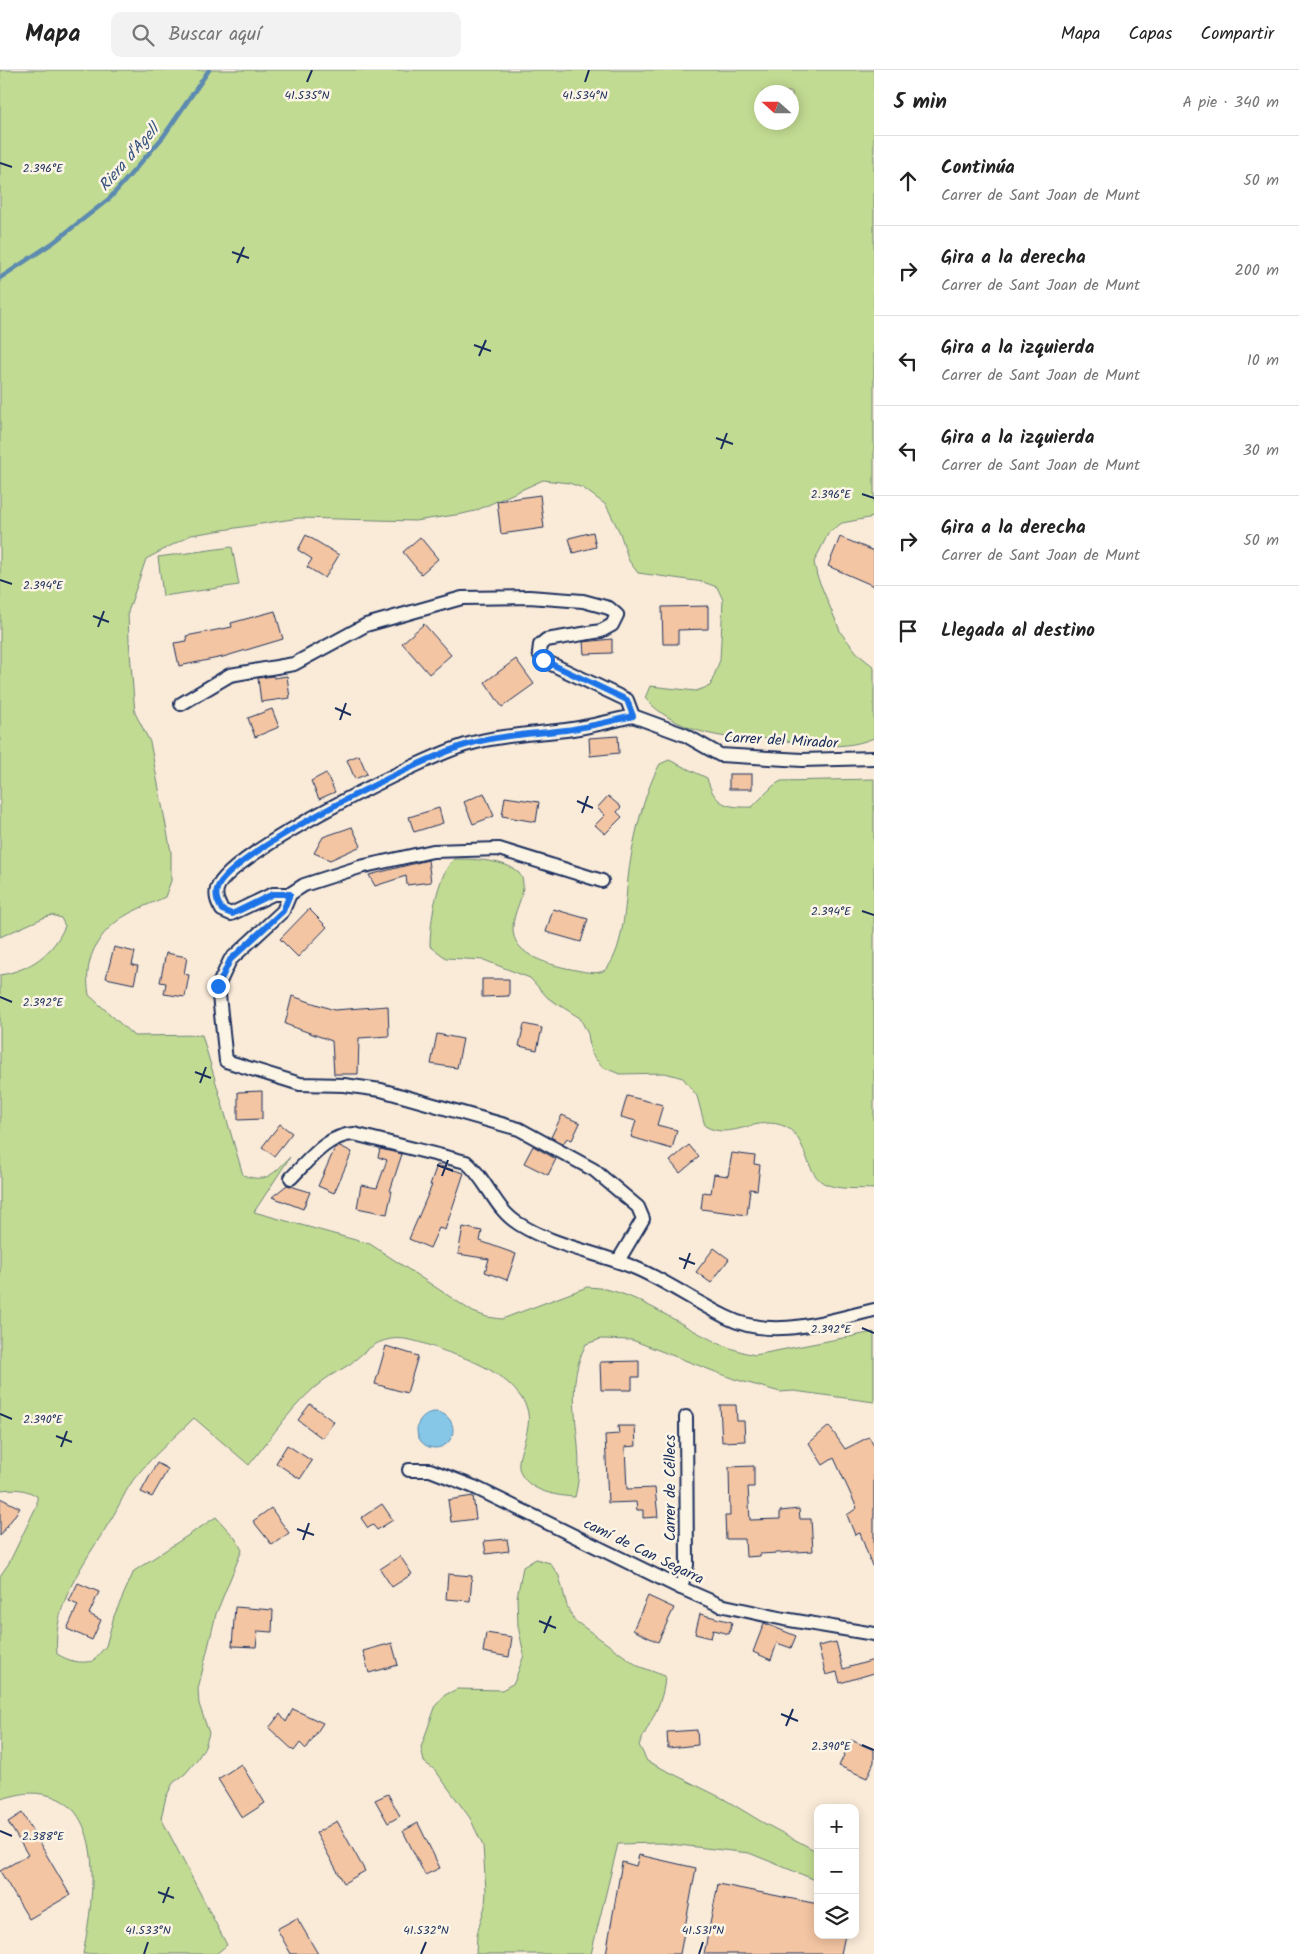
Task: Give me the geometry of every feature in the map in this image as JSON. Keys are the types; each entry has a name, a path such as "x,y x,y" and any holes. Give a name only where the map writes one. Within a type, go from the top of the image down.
{"street":[{"path":"181,704 230,675 294,664 366,625 462,598 529,597 596,604 609,608 617,616 612,625 602,632 546,640 540,645 539,653 543,660 627,700 633,716 568,730 468,744 417,764 290,830 227,876 218,888 217,901 222,910 232,914 273,894 290,894 304,885 360,867 433,851 500,849 602,881"},
{"name":"Carrer del Mirador","path":"633,716 685,735 720,755 802,760 874,758"},
{"path":"290,894 283,911 230,960 218,986 226,1061 300,1084 344,1085 382,1090 519,1129 594,1170 638,1207 643,1219 618,1261"},
{"path":"291,1178 317,1151 341,1135 354,1134 466,1162 477,1171 500,1210 520,1225 580,1251 618,1261 638,1269 728,1318 752,1326 797,1328 874,1310"},
{"name":"Carrer de Céllecs","path":"681,1588 687,1565 686,1416"},
{"name":"camí de Can Segarra","path":"409,1470 430,1470 474,1487 681,1588 720,1605 784,1619 874,1634"}],"green space":[{"path":"0,70 874,70 874,517 842,523 829,532 814,562 817,576 841,633 859,655 874,667 874,738 860,743 831,746 761,738 727,737 682,725 653,706 645,698 650,686 696,691 710,686 720,660 723,600 717,587 703,582 638,573 629,561 620,533 606,505 583,488 569,483 543,480 475,511 415,521 299,518 191,535 146,559 128,612 129,640 135,713 150,742 171,852 171,881 165,897 124,917 104,934 97,944 88,968 89,995 134,1036 202,1035 243,1175 258,1178 264,1177 274,1172 290,1157 254,1212 370,1244 473,1312 487,1317 502,1319 587,1287 629,1296 712,1340 733,1349 755,1355 874,1332 874,1402 794,1391 780,1392 734,1379 632,1340 601,1339 586,1344 578,1363 575,1383 574,1402 579,1459 575,1497 545,1492 531,1485 521,1474 519,1459 527,1431 528,1412 524,1402 511,1386 494,1372 475,1362 407,1339 391,1339 378,1343 324,1380 293,1409 249,1465 194,1418 133,1480 81,1568 65,1600 60,1617 57,1635 57,1654 74,1661 93,1661 106,1646 114,1616 134,1571 216,1517 235,1538 242,1550 216,1614 198,1689 199,1704 209,1733 205,1747 196,1761 185,1774 173,1783 166,1797 161,1818 227,1945 216,1954 83,1954 92,1885 91,1860 87,1837 78,1817 64,1802 42,1794 25,1793 0,1799 0,1576 9,1563 37,1505 37,1496 23,1490 0,1490 0,975 31,965 54,945 65,926 61,918 52,915 0,937"},
{"path":"232,547 239,585 163,596 158,557"},
{"path":"669,760 707,778 717,799 722,803 735,807 752,807 773,786 781,781 874,779 874,1189 839,1188 820,1181 810,1166 799,1140 786,1127 765,1123 725,1131 705,1126 697,1096 683,1078 665,1073 620,1074 602,1067 591,1053 588,1034 580,1018 548,998 530,978 484,960 446,958 430,946 431,925 436,900 448,866 454,859 483,860 505,865 514,869 520,875 523,889 513,921 514,937 519,946 527,953 546,963 584,972 594,973 605,970 613,958 621,936 632,852 639,820 654,775 660,764"},
{"path":"536,1559 550,1563 559,1576 567,1606 574,1620 638,1666 665,1676 662,1695 656,1712 639,1745 647,1761 724,1799 814,1850 814,1879 749,1853 661,1843 618,1844 591,1954 476,1954 477,1934 485,1906 486,1891 483,1846 470,1818 435,1770 424,1762 421,1747 436,1705 445,1695 457,1689 502,1690 514,1683 524,1655 518,1626 517,1597 523,1567"}],"water":[{"path":"435,1412 448,1417 453,1430 448,1443 435,1448 422,1443 417,1430 422,1417"}],"building":[{"path":"540,495 544,528 501,534 497,501"},
{"path":"593,532 596,547 573,553 569,538"},
{"path":"306,535 339,555 325,578 307,567 312,559 298,550"},
{"path":"420,537 438,559 421,574 403,552"},
{"path":"840,537 874,551 874,586 828,566"},
{"path":"708,606 708,629 678,630 678,644 663,644 662,607"},
{"path":"275,611 283,639 223,657 179,666 174,643 187,641 186,636 232,627 231,623"},
{"path":"424,624 451,655 429,674 402,643"},
{"path":"612,639 612,653 584,654 583,642"},
{"path":"516,659 534,684 502,707 485,682"},
{"path":"273,676 274,678 287,676 290,698 261,702 258,678"},
{"path":"272,709 279,727 255,737 248,718"},
{"path":"618,736 619,753 590,756 589,738"},
{"path":"359,755 367,774 355,779 347,760"},
{"path":"326,773 335,792 319,799 311,781"},
{"path":"729,774 752,774 752,789 729,789"},
{"path":"484,793 494,816 473,824 464,802"},
{"path":"608,796 621,807 617,812 622,817 605,834 595,825 605,815 597,808"},
{"path":"505,797 539,802 536,822 502,816"},
{"path":"439,808 443,823 414,832 409,817"},
{"path":"352,827 361,846 330,860 314,853 323,837"},
{"path":"428,860 431,882 407,885 406,876 375,886 369,875"},
{"path":"309,909 327,927 298,957 280,939"},
{"path":"553,909 588,919 581,942 546,932"},
{"path":"114,947 135,952 132,965 138,966 134,984 106,978"},
{"path":"166,953 187,957 184,974 189,975 185,997 164,994 166,983 160,982"},
{"path":"482,979 509,979 509,996 482,997"},
{"path":"292,996 334,1010 388,1006 389,1036 359,1038 358,1074 334,1074 332,1041 285,1024"},
{"path":"524,1024 542,1028 537,1050 519,1046"},
{"path":"437,1034 463,1039 457,1068 431,1064"},
{"path":"262,1091 262,1119 238,1120 238,1092"},
{"path":"627,1096 663,1105 657,1125 677,1130 672,1149 631,1137 636,1121 621,1117"},
{"path":"562,1115 580,1123 572,1140 567,1138 563,1144 551,1137"},
{"path":"280,1124 292,1133 274,1156 262,1147"},
{"path":"689,1145 699,1157 680,1173 670,1161"},
{"path":"340,1146 352,1152 334,1193 318,1186 335,1148"},
{"path":"533,1146 556,1159 548,1175 524,1163"},
{"path":"380,1149 402,1154 390,1191 392,1191 387,1214 357,1208 361,1185 377,1188 387,1160 378,1157"},
{"path":"732,1153 755,1156 754,1164 760,1165 757,1190 750,1189 747,1215 701,1209 703,1192 711,1193 714,1174 728,1176"},
{"path":"437,1165 464,1173 445,1230 439,1228 430,1248 409,1239 432,1185 430,1185"},
{"path":"287,1185 310,1192 303,1209 272,1197"},
{"path":"463,1227 482,1231 480,1241 516,1254 507,1280 485,1272 489,1259 458,1254"},
{"path":"714,1248 729,1259 711,1283 696,1272"},
{"path":"386,1346 418,1356 407,1393 375,1384"},
{"path":"639,1361 639,1377 632,1377 632,1390 601,1390 600,1362"},
{"path":"310,1404 334,1422 322,1438 298,1420"},
{"path":"720,1405 736,1405 737,1421 744,1421 745,1441 722,1442"},
{"path":"618,1426 635,1426 636,1446 625,1447 627,1489 655,1488 658,1517 643,1518 643,1510 637,1510 636,1502 608,1503 605,1435 619,1434"},
{"path":"829,1426 845,1449 869,1437 874,1446 874,1566 872,1566 860,1533 855,1535 847,1515 857,1508 834,1458 823,1465 809,1443"},
{"path":"287,1445 312,1461 300,1479 276,1463"},
{"path":"157,1463 168,1469 152,1497 141,1492"},
{"path":"754,1466 754,1487 748,1487 750,1520 780,1519 780,1511 799,1509 800,1519 811,1519 813,1551 760,1554 760,1556 746,1557 745,1539 726,1539 725,1516 730,1516 729,1467"},
{"path":"473,1496 476,1519 451,1522 448,1500"},
{"path":"0,1498 20,1508 0,1536"},
{"path":"382,1504 393,1520 377,1530 373,1525 368,1528 361,1518"},
{"path":"271,1508 289,1533 272,1545 253,1521"},
{"path":"507,1539 509,1551 486,1554 484,1541"},
{"path":"400,1556 412,1574 392,1587 380,1569"},
{"path":"448,1574 472,1576 470,1601 446,1599"},
{"path":"78,1583 99,1592 89,1614 101,1620 92,1640 67,1629 78,1605 69,1601"},
{"path":"648,1596 674,1608 658,1642 633,1630"},
{"path":"235,1607 273,1610 272,1632 258,1631 256,1647 232,1646"},
{"path":"700,1614 732,1622 729,1634 713,1630 711,1638 695,1634"},
{"path":"764,1623 796,1636 791,1648 777,1643 771,1660 753,1652"},
{"path":"486,1633 512,1637 509,1657 483,1652"},
{"path":"836,1642 843,1669 874,1660 874,1673 840,1683 837,1672 826,1675 818,1646"},
{"path":"392,1643 398,1665 369,1673 363,1651"},
{"path":"293,1709 323,1723 306,1749 300,1743 294,1751 269,1728 280,1714 286,1722"},
{"path":"697,1730 698,1745 668,1748 667,1732"},
{"path":"851,1740 874,1750 874,1762 867,1778 839,1766"},
{"path":"241,1764 265,1803 242,1818 218,1779"},
{"path":"388,1794 400,1816 388,1823 375,1800"},
{"path":"22,1813 70,1895 29,1919 0,1871 28,1855 8,1822"},
{"path":"337,1821 365,1871 344,1883 316,1833"},
{"path":"418,1823 440,1868 425,1875 403,1831"},
{"path":"639,1855 696,1868 680,1954 606,1954 622,1862 636,1866"},
{"path":"718,1884 814,1903 814,1939 844,1939 841,1954 704,1954"},
{"path":"297,1918 318,1954 291,1954 277,1929"}],"waterway":[{"name":"Riera d'Agell","path":"0,278 54,242 110,198 163,137 209,70"}],"route":[{"path":"218,986 230,960 283,911 290,894 273,894 232,914 222,910 217,901 218,888 227,876 290,830 417,764 468,744 518,735 568,730 633,716 627,700 543,660"}]}
